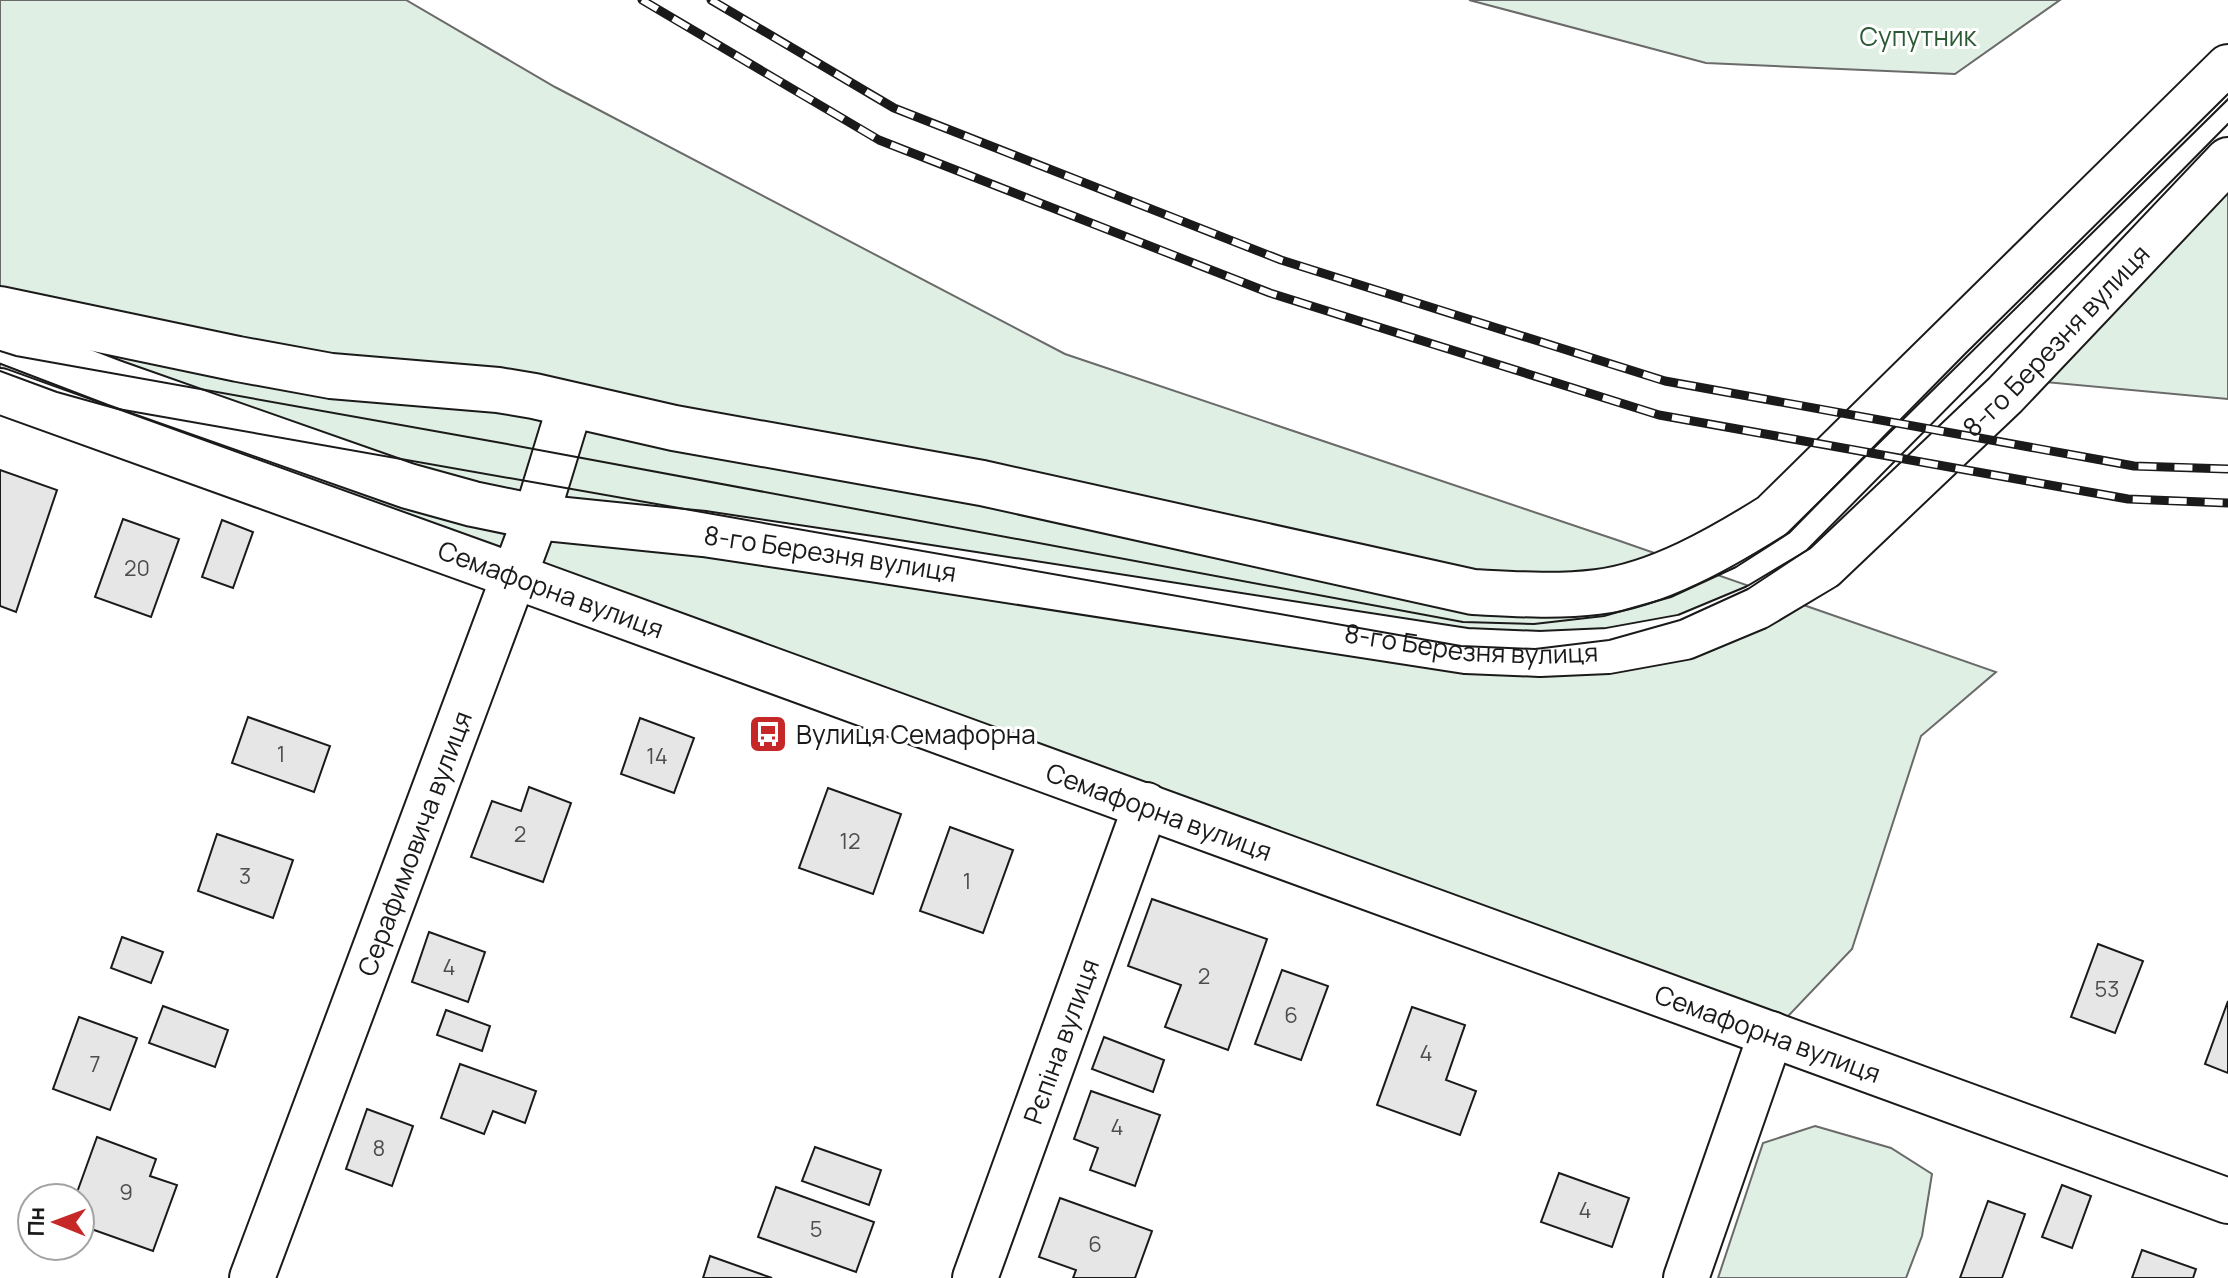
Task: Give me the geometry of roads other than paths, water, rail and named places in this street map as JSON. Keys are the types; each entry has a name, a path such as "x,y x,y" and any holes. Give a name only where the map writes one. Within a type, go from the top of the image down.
{"main road":[{"name":"8-го Березня вулиця","path":"570,406 997,487 1473,592 1535,596 1599,592 1663,574 1724,546 1772,516 2228,67"},
{"name":"8-го Березня вулиця","path":"536,517 704,534 1466,651 1540,654 1608,651 1685,637 1757,607 1824,567 2005,395 2228,160"},
{"path":"0,309 331,376 498,390 570,406"},
{"name":"Семафорна вулиця","path":"0,339 115,383 408,486 536,517"},
{"name":"Семафорна вулиця","path":"0,391 1146,805 2228,1201"},
{"name":"Серафимовича вулиця","path":"252,1278 536,517 570,406"},
{"name":"Рєпіна вулиця","path":"975,1278 1146,805"},
{"path":"1686,1278 1771,1034"}],"tram line":[{"path":"0,351 1463,622 1534,624 1604,616 1671,597 1736,567 1789,533 2228,94"},
{"path":"0,371 57,392 118,409 1461,646 1535,649 1609,640 1680,620 1748,589 1807,550 2228,124"}],"railway":[{"path":"642,0 879,140 1270,293 1659,415 2128,499 2228,503"},
{"path":"711,0 894,108 1281,260 1665,381 2134,466 2228,469"}],"place":[{"name":"Вулиця Семафорна","path":"768,734"}],"park label":[{"name":"Супутник","path":"1918,36"}]}
